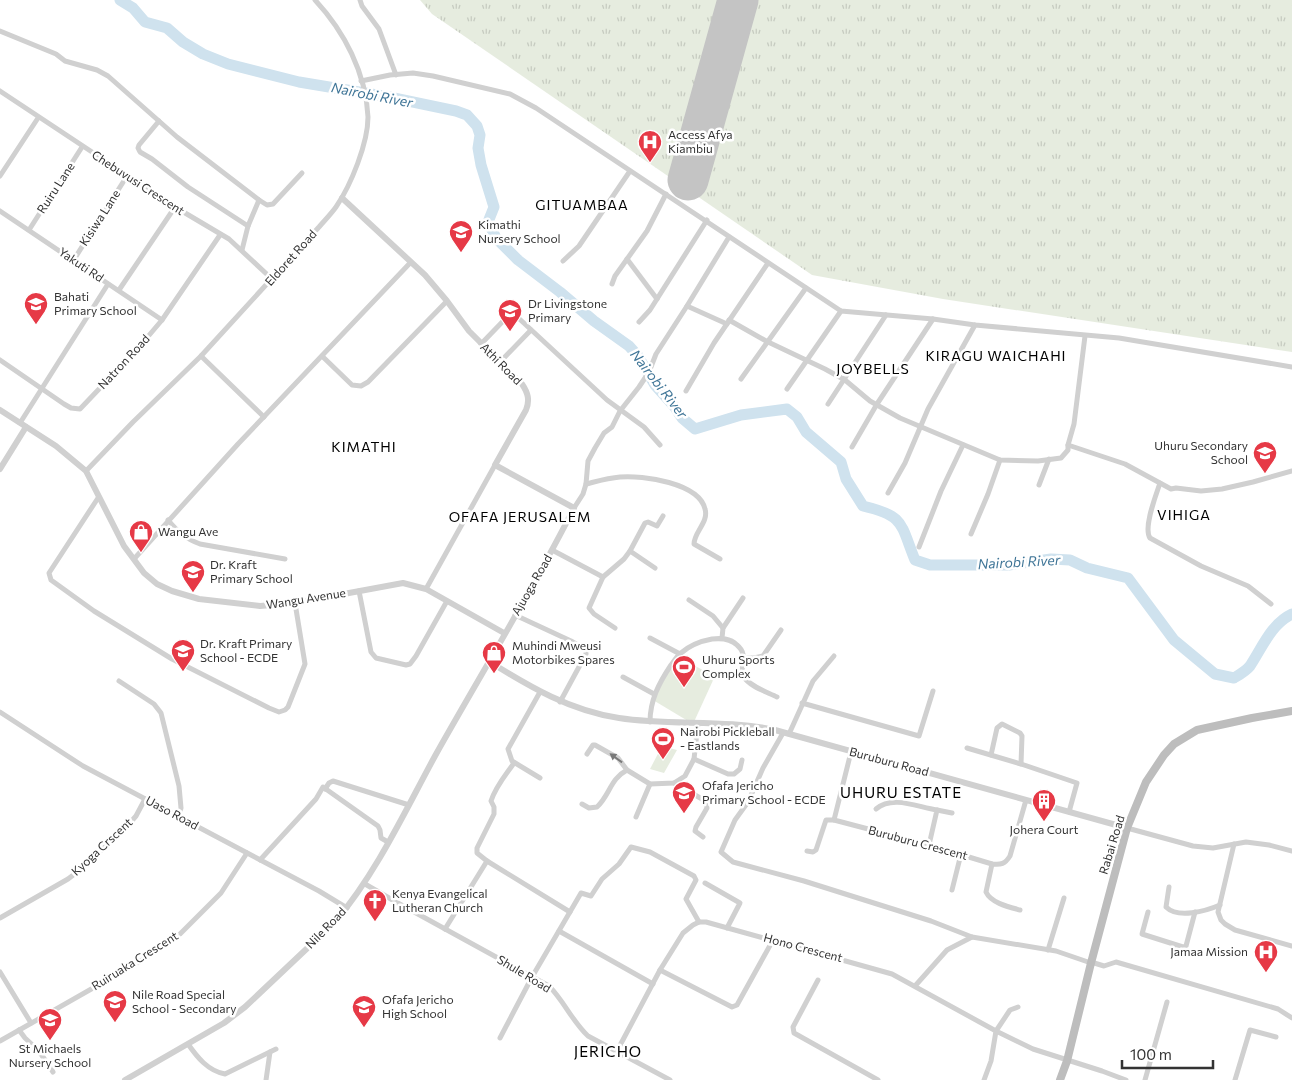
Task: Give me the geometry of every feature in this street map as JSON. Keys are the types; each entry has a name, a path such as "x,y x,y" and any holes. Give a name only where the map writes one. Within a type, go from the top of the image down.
{"main road":[{"name":"Rabai Road","path":"1060,1080 1067,1061 1127,828 1146,782 1164,755 1174,744 1197,730 1292,711"}],"street":[{"name":"Eldoret Road","path":"86,471 133,422 202,356 319,227 342,198 363,146 368,118 362,83 351,52 328,14 315,0"},
{"path":"360,0 362,6 379,28 396,75"},
{"path":"0,31 56,54 65,61 97,70 108,76 159,121 267,206 273,204 302,173"},
{"path":"362,83 413,73 510,94 536,108 707,220 729,237 841,311 933,319 975,326 1119,338 1292,367"},
{"name":"Chebuvusi Crescent","path":"0,92 175,207 228,239 272,279"},
{"path":"0,176 38,118"},
{"path":"159,121 139,145 140,152 188,187 248,226"},
{"name":"Ruiru Lane","path":"29,230 82,147"},
{"path":"563,261 579,246 630,171"},
{"name":"Kisiwa Lane","path":"73,261 127,176"},
{"path":"612,284 615,276 647,231 666,194"},
{"name":"Athi Road","path":"342,198 425,275 456,316 481,344 522,384 527,392 529,401 526,410 426,589"},
{"path":"242,250 248,226 259,200"},
{"path":"118,290 175,207"},
{"name":"Yakuti Rd","path":"0,211 162,320"},
{"path":"639,322 657,299 707,220"},
{"name":"Natron Road","path":"0,360 42,387 64,404 71,408 80,409 162,320 220,235"},
{"name":"Ajuoga Road","path":"490,662 504,633 583,494 588,461 604,433 612,427 620,411 649,372 656,354 729,237"},
{"path":"627,259 657,299"},
{"path":"134,560 168,520 411,262"},
{"path":"686,391 714,343 768,263"},
{"path":"1,466 42,387 108,284"},
{"path":"741,379 766,341 806,288"},
{"path":"322,356 352,385 361,386 368,382 446,301"},
{"path":"687,306 728,322 845,380 876,404 900,418 1000,460 1013,461 1061,458 1068,450 1074,424 1085,336"},
{"path":"787,389 841,311"},
{"path":"481,344 513,313 620,411 644,427 660,444"},
{"path":"828,404 886,315"},
{"path":"852,447 876,404 933,319"},
{"path":"888,493 905,463 928,408 975,326"},
{"path":"500,362 531,330"},
{"path":"202,356 264,417"},
{"name":"Wangu Avenue","path":"0,410 56,446 86,471 120,539 144,573 157,584 185,596 256,606 294,603 403,583 426,589 504,633"},
{"path":"919,547 941,490 963,445"},
{"path":"1068,445 1125,464 1170,490 1176,488 1201,491 1222,489 1292,471"},
{"path":"1039,485 1048,459"},
{"path":"971,534 1000,460"},
{"path":"495,465 574,508"},
{"path":"586,484 622,477 643,478 664,481 696,494 702,501 706,516 694,544 720,559"},
{"path":"1160,483 1147,531 1150,538 1201,566 1248,586 1271,604"},
{"path":"98,498 49,573 50,580 94,611 172,659 279,712 284,710 291,701 305,664 294,603"},
{"path":"615,628 594,614 589,608 591,602 603,577 624,559 646,523 657,526 663,516"},
{"path":"168,520 181,535 200,544 285,559"},
{"path":"552,550 603,577"},
{"path":"630,551 655,568"},
{"path":"360,591 372,652 376,658 406,665 414,661 447,601"},
{"path":"722,638 723,628 743,598"},
{"path":"689,600 713,616 723,628"},
{"path":"515,615 586,650 586,654 560,702"},
{"path":"744,658 763,656 781,630"},
{"path":"650,638 680,654"},
{"path":"650,722 650,711 654,694 662,678 680,654 704,641 722,638 738,645 744,658 742,672 747,680 777,697"},
{"path":"834,656 813,680 786,733 764,768 748,802 735,820 721,852 733,862 804,881 931,921 972,937 1048,950 1104,966 1116,962 1278,1009 1292,1018"},
{"name":"Buruburu Road","path":"490,662 560,702 600,715 650,722 753,726 786,733 1193,846 1213,848 1252,842 1292,851"},
{"name":"Nile Road","path":"126,1080 224,1023 245,1007 335,922 365,884 490,662"},
{"path":"623,677 654,694"},
{"path":"119,681 154,704 161,713 179,786 181,808 178,816"},
{"path":"802,703 919,736 933,691"},
{"path":"540,692 508,750 510,758 514,763 540,778"},
{"name":"Uaso Road","path":"0,712 65,755 319,890 347,908"},
{"path":"587,754 595,745 618,758 627,770 650,784 674,783 685,776 694,759 698,724"},
{"path":"991,755 998,728 1002,724 1020,733 1022,736 1021,764"},
{"path":"967,748 1077,783 1069,812"},
{"path":"808,852 816,850 826,820 834,820 851,752"},
{"path":"694,759 718,770 734,774 740,769 742,760"},
{"path":"514,763 498,784 494,793 491,801 494,807 494,814 477,848 478,855 570,912"},
{"path":"582,804 589,808 597,807 607,794 613,781 619,774 627,770"},
{"path":"326,789 329,783 333,782 409,805"},
{"path":"674,783 702,799 706,804 707,808 695,831 703,837"},
{"path":"636,817 650,784"},
{"path":"260,860 316,799 321,788 326,789 378,826 381,838 388,842"},
{"name":"Kyoga Crscent","path":"0,918 68,879 86,866 129,824 136,816 145,799"},
{"path":"1020,910 1004,905 987,895 986,892 992,864 1000,864 1007,861 1010,856 1026,800"},
{"path":"876,809 882,804 891,801 952,813"},
{"path":"929,845 937,810"},
{"name":"Buruburu Crescent","path":"834,820 992,864"},
{"path":"1234,844 1218,912 1220,916 1225,924 1235,930 1292,946"},
{"path":"500,1038 532,977 581,893 591,896 602,878 619,864 630,847 633,846 650,852 694,876 696,880 686,899 699,922 683,932 660,970 617,1051"},
{"name":"Ruiruaka Crescent","path":"0,1042 144,959 180,934 221,893 247,853"},
{"path":"952,890 961,854"},
{"path":"445,929 487,861"},
{"path":"705,882 740,903 727,928"},
{"name":"Shule Road","path":"365,884 548,986 554,991 579,1028 584,1032 600,1043 670,1080"},
{"path":"1168,887 1166,907 1168,910 1183,913 1195,912 1209,910 1220,905"},
{"path":"1048,950 1064,898"},
{"path":"1148,912 1142,934 1183,947 1186,946 1195,912"},
{"name":"Hono Crescent","path":"699,922 885,971 1033,1049 1126,1080"},
{"path":"559,931 653,984"},
{"path":"914,986 948,950 972,937"},
{"path":"660,970 732,1008 737,1005 773,940"},
{"path":"0,972 31,1023"},
{"path":"818,980 793,1027 794,1033 878,1080"},
{"path":"1145,1080 1167,1002"},
{"path":"984,1080 991,1061 996,1031 1010,1010 1018,1007"},
{"path":"19,1030 39,1051 53,1072"},
{"path":"1236,1080 1250,1030 1276,1037"},
{"path":"188,1044 203,1063 218,1073 225,1074 276,1049"},
{"path":"266,1080 270,1052"}],"green space":[{"path":"420,0 1292,0 1292,352 943,299 812,275 432,14"},
{"name":"Uhuru Sports Complex","path":"677,657 715,676 693,724 653,700"},
{"name":"Nairobi Pickleball - Eastlands","path":"662,746 677,750 664,773 650,769"}],"waterway":[{"name":"Nairobi River","path":"120,0 133,8 145,22 167,28 183,42 203,54 228,64 299,82 389,97 467,115 477,126 480,135 478,148 481,165 494,207 488,222 496,238 518,260 594,321 629,346 638,356 655,385 682,418 695,429 741,415 787,409 797,417 806,432 841,462 846,479 863,506 887,513 899,523 915,560 930,565 1009,565 1051,559 1070,560 1087,568 1128,578 1174,640 1215,674 1234,678 1248,668 1273,630 1292,614"}],"runway":[{"path":"688,180 738,0"}],"place":[{"name":"Access Afya Kiambiu","path":"650,163"},
{"name":"Kimathi Nursery School","path":"461,253"},
{"name":"Bahati Primary School","path":"36,325"},
{"name":"Dr Livingstone Primary","path":"510,332"},
{"name":"Uhuru Secondary School","path":"1265,474"},
{"name":"Wangu Ave","path":"141,553"},
{"name":"Dr. Kraft Primary School","path":"193,593"},
{"name":"Dr. Kraft Primary School - ECDE","path":"183,672"},
{"name":"Muhindi Mweusi Motorbikes Spares","path":"494,674"},
{"name":"Uhuru Sports Complex","path":"684,688"},
{"name":"Nairobi Pickleball - Eastlands","path":"663,760"},
{"name":"Ofafa Jericho Primary School - ECDE","path":"684,814"},
{"name":"Johera Court","path":"1044,822"},
{"name":"Kenya Evangelical Lutheran Church","path":"375,922"},
{"name":"Jamaa Mission","path":"1266,973"},
{"name":"Nile Road Special School - Secondary","path":"115,1023"},
{"name":"Ofafa Jericho High School","path":"364,1028"},
{"name":"St Michaels Nursery School","path":"50,1041"}],"district":[{"name":"GITUAMBAA","path":"582,205"},
{"name":"KIRAGU WAICHAHI","path":"996,356"},
{"name":"JOYBELLS","path":"873,369"},
{"name":"KIMATHI","path":"364,447"},
{"name":"VIHIGA","path":"1184,515"},
{"name":"OFAFA JERUSALEM","path":"520,517"},
{"name":"UHURU ESTATE","path":"901,793"},
{"name":"JERICHO","path":"608,1052"}]}
